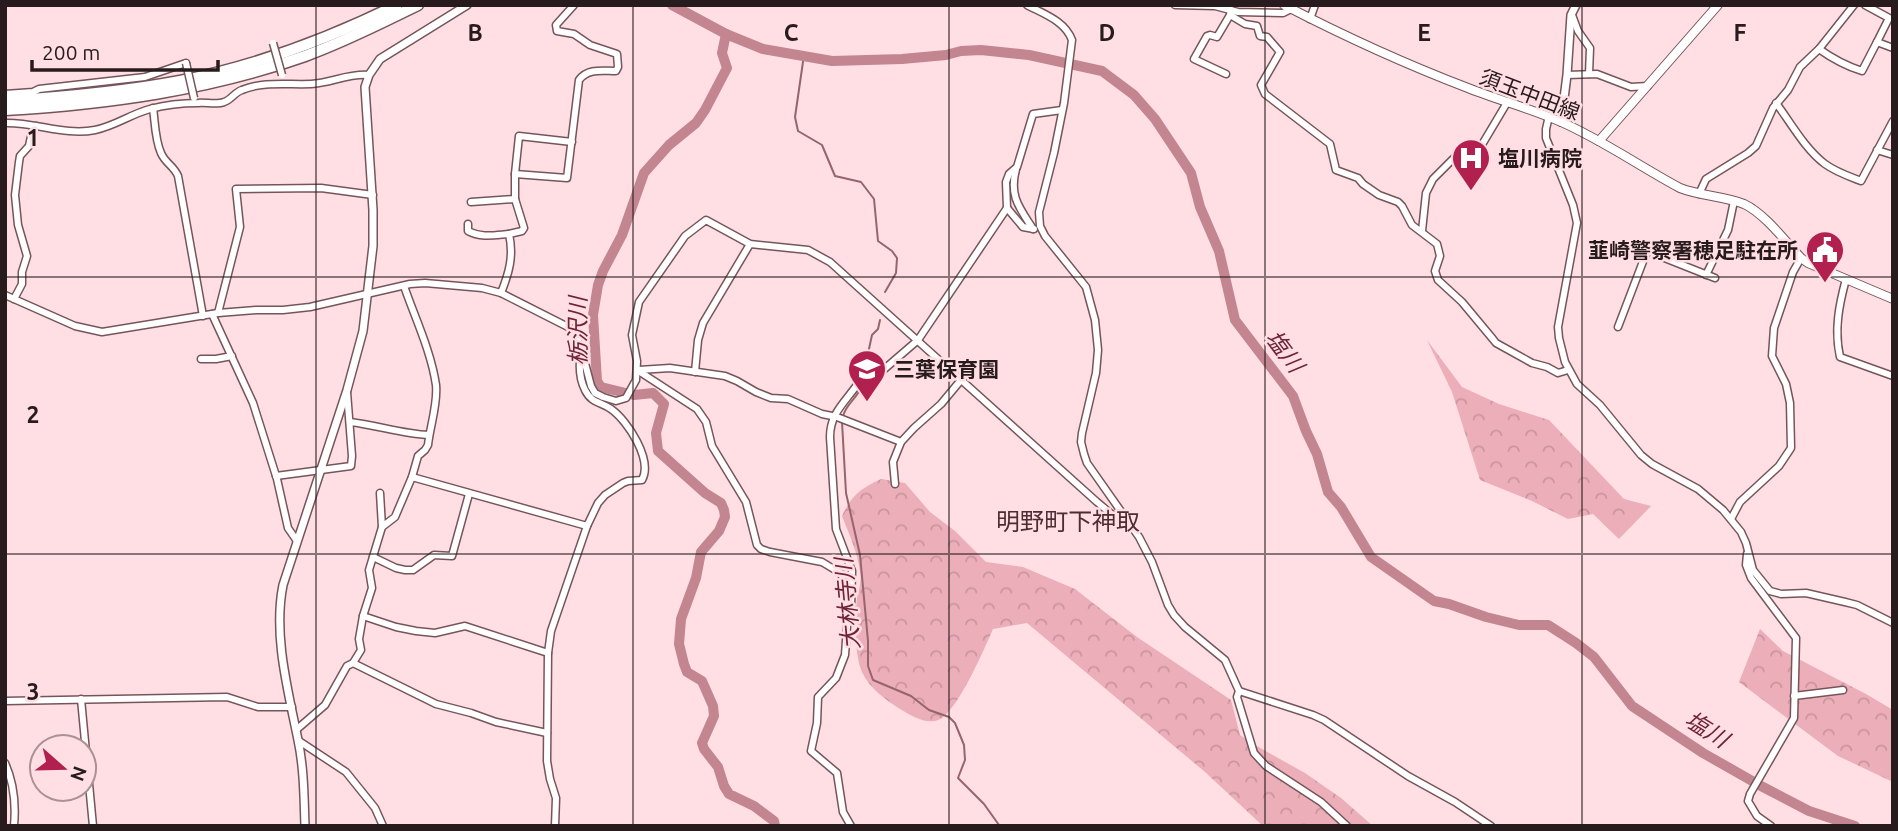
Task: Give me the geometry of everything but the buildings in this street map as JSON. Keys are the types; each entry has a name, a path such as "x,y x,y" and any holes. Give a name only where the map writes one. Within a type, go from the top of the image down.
{"highway":[{"path":"5,101 132,89 228,69 304,46 397,5"},
{"path":"5,110 65,107 131,98 184,90 251,73 307,55 418,5"}],"main road":[{"name":"須玉中田線","path":"1288,7 1388,55 1470,89 1549,116 1600,141 1718,5"},
{"path":"1600,141 1673,184 1751,208 1801,258 1817,268 1893,299"}],"street":[{"path":"305,826 304,782 280,638 279,610 297,541 363,331 373,246 373,195 365,87 369,75 380,59 467,5"},
{"path":"514,174 567,178 579,80 590,71 616,71 618,67 617,54 590,45 574,34 557,31 556,25 574,5"},
{"path":"1027,5 1063,25 1072,40 1054,153 1039,212 1042,231 1086,287 1095,320 1098,350 1096,373 1081,442 1087,463 1132,524 1174,615 1225,660 1239,691 1237,697 1254,753 1266,766 1321,802 1348,826"},
{"path":"1175,5 1215,6 1230,12 1245,24 1257,26 1261,36 1267,37 1280,52 1261,85 1265,94 1331,144 1336,170 1357,178 1379,195 1402,206 1412,225 1437,244 1440,256 1435,271 1438,280 1462,302 1496,343 1556,373 1568,370"},
{"path":"1310,19 1315,5"},
{"path":"1561,122 1572,13 1576,5"},
{"path":"1699,194 1706,179 1756,146 1776,103 1788,90 1800,67 1819,49 1854,5"},
{"path":"1819,49 1830,57 1862,71 1889,18 1865,5"},
{"path":"1230,12 1283,13 1288,7"},
{"path":"1226,74 1194,59 1207,36 1217,37 1230,12"},
{"path":"1572,13 1578,31 1590,48 1589,74"},
{"path":"1877,42 1893,48"},
{"path":"273,43 285,84"},
{"path":"5,94 145,77 186,63 195,100"},
{"path":"5,123 72,132 94,130 153,108 195,100 224,102 240,91 253,87 313,84 358,74 369,75"},
{"path":"1567,75 1597,74 1630,87 1648,86"},
{"path":"1422,231 1426,194 1433,179 1453,159 1469,155 1480,148 1508,101"},
{"path":"1776,103 1815,156 1840,173 1861,181 1893,121"},
{"path":"1033,229 1013,194 1017,167 1033,114 1063,106"},
{"path":"153,108 160,152 178,176 203,316"},
{"path":"1549,116 1546,138 1573,205 1577,223 1558,327 1561,351 1577,384 1600,405 1641,455 1698,489 1731,519 1748,548 1753,570 1770,591 1775,594 1806,593 1857,605 1893,623"},
{"path":"14,299 22,284 22,272 27,256 18,225 15,195 19,162 20,156 29,146 36,126"},
{"path":"468,224 468,231 482,236 522,231 524,228 515,199 514,174 519,136 572,142"},
{"path":"1877,150 1893,155"},
{"path":"851,826 843,812 837,773 811,751 817,723 818,697 836,678 845,655 851,608 852,571 836,529 830,425 862,384 918,340 1007,208 1006,181 1017,167"},
{"path":"297,541 288,528 276,476 253,403 215,314 240,228 236,189 321,188 373,195"},
{"path":"471,202 515,199"},
{"path":"1706,275 1728,230 1734,201"},
{"path":"1007,208 1023,227 1042,231"},
{"path":"5,295 75,326 102,332 215,314 310,307 425,283 482,288 501,293 570,327 577,334 595,393 616,401 625,398 634,385 637,370 632,334 639,302 685,236 706,220 750,244 808,250 830,262 1097,502 1126,524 1132,524"},
{"path":"501,293 512,257 509,234"},
{"path":"695,372 698,340 703,323 750,244"},
{"path":"1618,327 1647,251 1715,278"},
{"path":"1731,519 1740,502 1779,466 1791,448 1790,403 1786,384 1772,356 1774,328 1793,272 1801,258"},
{"path":"1846,279 1838,312 1837,343 1840,357 1893,376"},
{"path":"383,527 395,517 418,456 428,445 436,395 425,342 404,286"},
{"path":"555,826 556,798 547,761 548,653 551,631 587,526 598,503 605,495 628,481 642,480 646,467 629,428 612,410 594,402 584,390 579,365 581,348"},
{"path":"201,359 232,356"},
{"path":"637,370 670,368 725,376 756,393 771,398 788,399 901,442"},
{"path":"637,370 697,408 703,415 712,446 746,502 757,545 761,549 822,562 842,574 847,626"},
{"path":"895,484 893,462 901,442 941,404 961,380"},
{"path":"276,476 351,466 346,390"},
{"path":"350,422 377,425 409,434 429,435"},
{"path":"412,477 587,526"},
{"path":"296,730 325,705 347,666 353,663 361,650 359,639 363,616 372,588 369,570 383,527 380,493"},
{"path":"373,557 396,568 413,570 434,555 452,555 469,494"},
{"path":"1748,548 1746,565 1751,578 1796,638 1794,718 1750,793 1748,801 1757,816 1771,826"},
{"path":"363,616 396,627 435,633 465,626 548,653"},
{"path":"353,663 436,704 496,722 547,733"},
{"path":"1794,696 1843,690"},
{"path":"1239,691 1324,720 1408,776 1491,826"},
{"path":"5,701 227,697 258,707 292,707"},
{"path":"81,699 93,826"},
{"path":"299,741 346,772 375,807 383,826"},
{"path":"5,763 11,777 14,826"}],"green space":[{"path":"1427,340 1462,387 1499,404 1549,420 1624,499 1651,506 1619,539 1593,514 1568,519 1480,480 1452,392"},
{"path":"881,479 905,483 930,512 955,531 986,562 1023,567 1075,589 1137,637 1231,700 1240,735 1305,773 1341,798 1373,826 1263,826 1205,772 1027,623 993,629 960,696 943,717 935,721 921,720 889,702 869,683 859,664 856,625 861,575 842,516 857,493"},
{"path":"1760,629 1783,651 1893,710 1893,782 1838,756 1739,682"}],"waterway":[{"name":"塩川","path":"672,5 726,34 763,49 832,61 902,59 981,50 1029,55 1102,71 1134,95 1155,119 1191,173 1200,207 1219,251 1235,320 1293,396 1317,454 1328,492 1341,507 1371,557 1434,601 1519,625 1548,625 1594,657 1632,706 1703,753 1809,811 1855,826"},
{"name":"栃沢川","path":"726,34 722,53 727,68 696,123 669,145 644,173 622,235 603,271 593,315 597,381 601,387 634,395 653,393 664,404 656,433 658,451 705,493 721,503 724,510 725,517 719,531 701,552 696,578 681,619 679,644 687,672 702,681 713,706 714,716 702,743 704,749 718,767 729,794 754,806 774,821 775,826"},
{"name":"大林寺川","path":"804,55 795,117 798,131 822,145 835,176 861,182 874,199 878,241 897,258 896,273 885,292"},
{"name":"大林寺川","path":"862,381 872,335 878,329 880,320"},
{"name":"大林寺川","path":"843,417 861,387"},
{"name":"大林寺川","path":"842,422 846,493 860,555 868,666 873,680 911,696 929,710 949,717 955,723 964,745 965,760 958,778 1001,826"}],"place":[{"name":"塩川病院","path":"1471,192"},
{"name":"韮崎警察署穂足駐在所","path":"1825,284"},
{"name":"三葉保育園","path":"867,403"}],"district":[{"name":"明野町下神取","path":"1068,521"}]}
